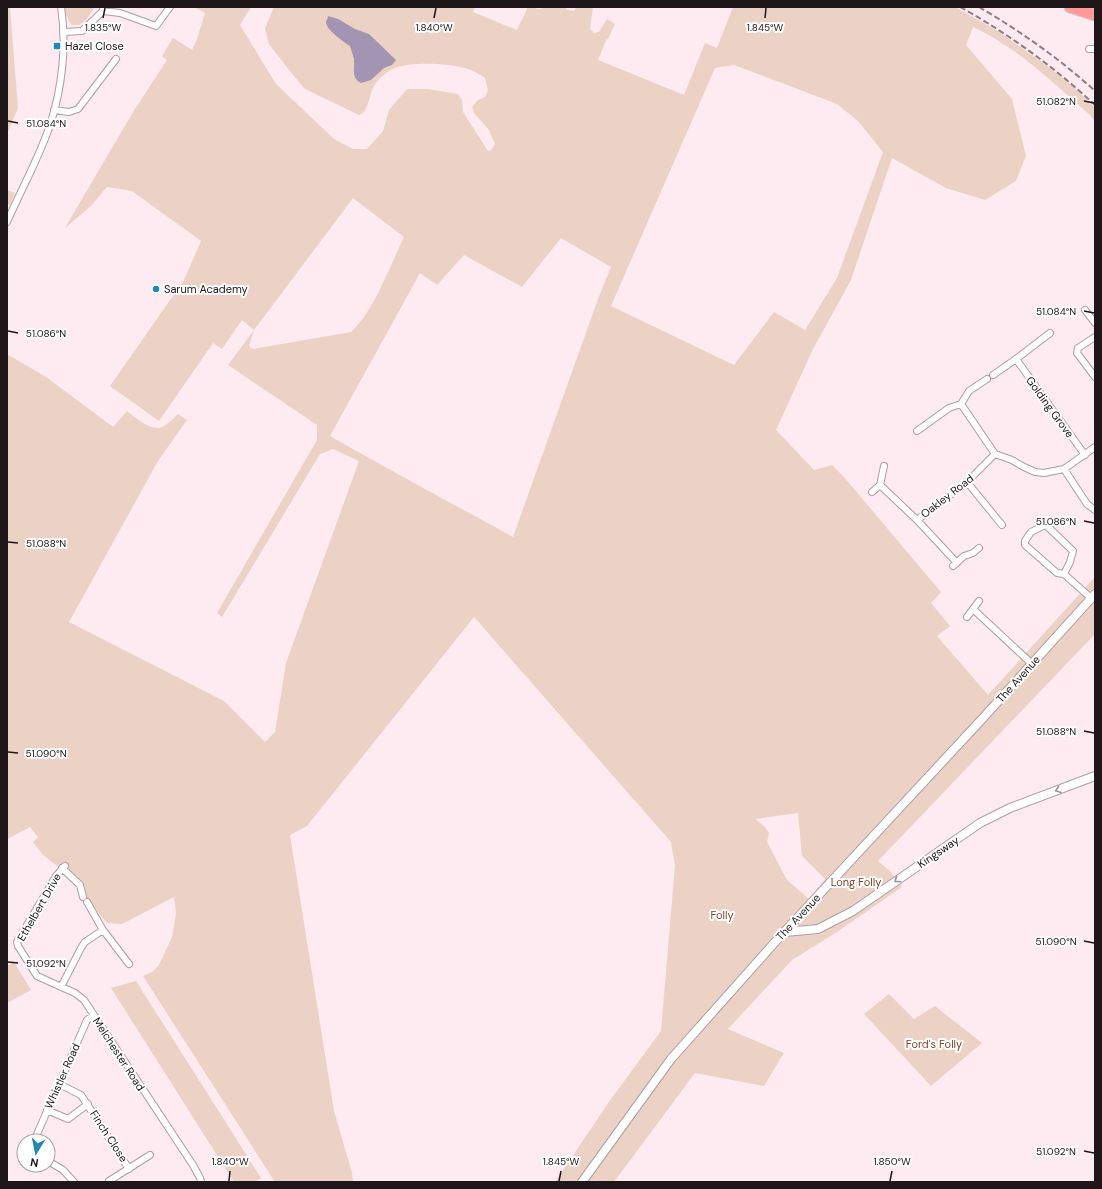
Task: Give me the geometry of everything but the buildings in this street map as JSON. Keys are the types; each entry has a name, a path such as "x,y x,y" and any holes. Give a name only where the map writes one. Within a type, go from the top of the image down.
{"highway":[{"path":"1070,7 1095,15"}],"street":[{"path":"7,222 42,144 54,110 60,77 63,32 61,7"},
{"path":"63,32 82,31 103,9 120,13 156,26 170,7"},
{"path":"54,110 69,112 78,109 116,59"},
{"path":"1086,310 1095,323"},
{"path":"993,375 1050,333"},
{"path":"1095,337 1078,348 1077,353 1095,377"},
{"name":"Golding Grove","path":"1016,359 1085,455"},
{"path":"917,431 949,408 961,404 969,391 986,379"},
{"path":"961,404 995,454 1012,460 1035,472 1044,473 1064,469 1095,447"},
{"name":"Oakley Road","path":"916,520 967,482 995,454"},
{"path":"872,492 880,485 884,466"},
{"path":"1064,469 1087,504 1095,510"},
{"path":"967,482 1002,525"},
{"name":"Oakley Road","path":"880,485 916,520 955,565 964,556 973,553 979,548"},
{"path":"1064,574 1070,562 1073,551 1045,525 1031,532 1025,541 1025,545 1057,573 1064,574 1093,596"},
{"name":"The Avenue","path":"582,1182 671,1059 776,940 786,932 1093,596"},
{"path":"967,617 979,602"},
{"path":"973,609 1032,664"},
{"name":"Kingsway","path":"786,932 818,929 853,911 980,823 1010,808 1095,776"},
{"name":"Ethelbert Drive","path":"18,946 17,942 63,867 80,885 85,900 102,930 129,964"},
{"path":"61,987 80,948 85,942 102,930"},
{"name":"Melchester Road","path":"18,946 37,976 75,993 84,1000 193,1165 201,1182"},
{"name":"Whistler Road","path":"37,1133 87,1020 94,1015"},
{"name":"Finch Close","path":"59,1084 81,1095 129,1168"},
{"name":"Finch Close","path":"47,1110 68,1119 88,1104"},
{"name":"Finch Close","path":"109,1181 150,1155"},
{"path":"56,1166 63,1170 74,1182"}],"green space":[{"path":"7,7 10,7 18,108 7,134"},
{"path":"64,7 95,7 86,20 79,25 72,25 66,15"},
{"path":"194,7 251,7 240,25 276,84 334,139 353,149 367,149 383,131 389,110 407,89 428,89 458,94 462,100 463,112 488,151 491,150 495,144 489,130 474,113 472,107 478,100 485,97 488,90 485,78 471,70 444,64 412,64 395,68 383,76 374,86 365,110 359,115 305,89 292,74 269,44 265,28 274,7 475,7 473,12 517,30 528,7 540,9 546,7 565,7 567,10 574,11 576,7 593,7 590,29 594,33 599,32 607,19 615,24 608,39 606,40 598,60 684,95 705,43 717,48 733,7 955,7 996,30 1045,64 1078,91 1095,108 1095,122 1090,115 1020,55 989,35 973,27 966,45 1012,99 1026,156 1016,181 985,200 946,188 892,158 851,280 813,349 776,430 814,470 832,465 844,477 941,592 931,603 950,626 937,636 988,695 1095,577 1095,634 878,861 891,872 902,887 837,932 792,960 728,1029 784,1053 764,1086 695,1073 614,1182 555,1182 611,1099 661,1031 675,865 671,842 474,617 307,826 290,835 334,1111 352,1173 353,1182 275,1182 143,976 152,972 159,965 172,937 176,914 174,897 122,924 107,923 76,885 67,871 43,855 33,842 38,837 30,827 7,839 7,354 46,377 113,427 127,411 145,424 156,428 166,425 178,414 187,420 158,461 69,622 224,701 265,742 275,732 286,663 359,461 333,449 320,454 222,617 217,613 317,440 317,425 228,365 254,330 242,320 222,349 213,343 159,421 110,386 184,280 201,241 132,191 107,187 91,206 65,228 133,112 167,60 162,56 173,38 192,50 205,13","holes":["734,65 837,104 858,121 883,152 837,278 805,330 774,312 734,365 611,306 715,68","353,198 404,237 381,288 367,312 351,332 253,349 249,346 254,330","561,238 611,267 598,299 513,537 330,436 420,273 437,285 464,255 522,287","798,813 802,856 825,879 809,899 787,880 767,842 769,833 764,826 755,819"]},
{"path":"7,190 15,193 10,205 7,204"},
{"path":"14,962 31,990 7,1003 7,966"},
{"path":"136,981 261,1178 254,1182 234,1182 111,988"},
{"name":"Ford's Folly","path":"889,994 914,1019 935,1006 982,1043 931,1086 864,1014"}],"shaded area":[{"path":"328,16 338,19 355,29 369,34 396,60 392,65 384,68 371,80 361,83 356,79 354,73 354,59 350,46 329,29 326,22"}],"railway":[{"path":"960,7 996,28 1047,64 1095,105"},
{"path":"979,7 1039,46 1095,91"}],"place":[{"name":"Hazel Close","path":"57,46"},
{"name":"Sarum Academy","path":"156,289"}],"park label":[{"name":"Long Folly","path":"856,882"},
{"name":"Folly","path":"722,915"}]}
